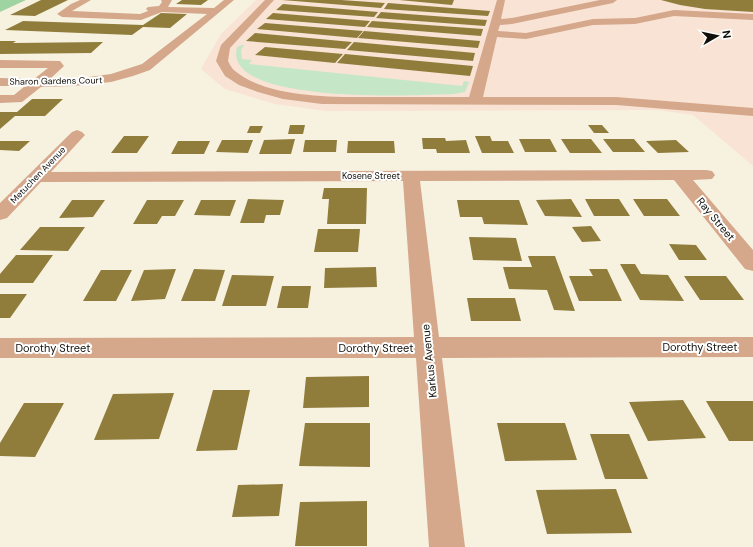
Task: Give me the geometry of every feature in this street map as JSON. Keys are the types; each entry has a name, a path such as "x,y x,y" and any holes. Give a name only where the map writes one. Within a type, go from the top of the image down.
{"street":[{"path":"87,0 62,14 141,17 163,4"},
{"name":"Sharon Gardens Court","path":"0,82 95,81 132,74 146,68 230,0"},
{"path":"270,0 227,44 222,52 221,61 224,67 232,75 246,83 277,94 322,101 628,102 753,112"},
{"path":"475,101 501,0"},
{"path":"496,22 512,21 613,0"},
{"path":"74,6 163,4 216,11"},
{"path":"492,34 526,36 589,22 635,20 674,13 753,17"},
{"path":"0,64 56,64 58,66 17,99 0,99"},
{"name":"Metuchen Avenue","path":"0,214 77,135"},
{"name":"Ray Street","path":"679,175 753,264"},
{"name":"Kosene Street","path":"36,177 706,175"},
{"name":"Karkus Avenue","path":"410,176 447,547"},
{"name":"Dorothy Street","path":"0,348 753,347"}],"shaded area":[{"path":"256,0 753,0 753,166 693,115 658,110 326,111 275,104 225,89 201,69 221,34"}],"green space":[{"path":"0,0 26,0 0,12"},
{"path":"244,45 241,50 242,59 252,60 249,64 462,86 464,81 469,82 465,92 435,95 367,95 328,93 290,88 260,79 240,66 237,47"}],"building":[{"path":"41,0 68,0 35,16 10,15"},
{"path":"182,0 208,0 201,5 176,4"},
{"path":"282,0 341,0 385,3 381,8"},
{"path":"399,0 454,0 452,5"},
{"path":"661,0 753,0 753,12 705,9"},
{"path":"388,3 490,11 488,16 384,9"},
{"path":"283,4 378,12 374,17 276,10"},
{"path":"381,12 487,20 485,26 376,18"},
{"path":"161,13 187,14 170,28 143,27 132,35 5,30 23,21 143,25"},
{"path":"273,13 370,21 365,27 266,19"},
{"path":"372,21 483,29 481,36 367,27"},
{"path":"265,23 363,31 357,38 257,29"},
{"path":"364,31 480,41 478,48 358,38"},
{"path":"255,33 352,42 345,49 246,41"},
{"path":"0,41 16,41 13,43 103,42 91,53 0,54"},
{"path":"354,42 475,53 473,61 347,50"},
{"path":"265,47 343,54 335,63 255,55"},
{"path":"345,54 473,66 470,76 337,63"},
{"path":"32,99 63,99 45,116 15,116 0,129 0,112 17,112"},
{"path":"290,125 305,125 303,134 288,134"},
{"path":"588,125 602,125 609,133 594,133"},
{"path":"250,126 263,126 260,133 247,133"},
{"path":"124,136 149,136 137,153 111,153"},
{"path":"475,136 490,136 492,141 508,141 514,153 482,153"},
{"path":"422,138 445,138 446,141 466,140 470,153 437,153 436,149 423,149"},
{"path":"295,139 291,154 259,154 264,140"},
{"path":"519,139 550,139 557,152 525,152"},
{"path":"561,139 591,139 602,153 570,153"},
{"path":"603,139 634,139 645,152 613,152"},
{"path":"222,140 253,140 248,153 216,152"},
{"path":"305,140 337,140 336,152 303,152"},
{"path":"676,140 689,152 658,153 646,141"},
{"path":"0,141 30,141 19,151 0,150"},
{"path":"178,141 210,141 204,154 171,154"},
{"path":"348,141 394,141 395,153 347,153"},
{"path":"324,188 367,188 366,224 327,224 329,199 322,199"},
{"path":"248,199 284,200 280,215 266,215 264,223 240,223"},
{"path":"571,199 582,217 545,216 536,200"},
{"path":"585,199 619,199 630,216 594,216"},
{"path":"633,199 667,199 680,216 644,216"},
{"path":"72,200 105,200 93,217 59,218"},
{"path":"147,200 184,200 175,216 162,216 157,224 133,224"},
{"path":"201,200 236,200 230,216 194,215"},
{"path":"457,200 519,200 528,225 484,224 482,217 460,217"},
{"path":"591,226 601,241 582,242 572,227"},
{"path":"40,227 85,227 68,251 20,250"},
{"path":"318,229 360,229 358,252 314,252"},
{"path":"469,237 516,238 522,261 473,260"},
{"path":"669,244 696,245 707,260 679,260"},
{"path":"16,255 53,255 33,283 0,283 0,274"},
{"path":"528,256 555,256 575,311 554,310 547,290 509,289 503,267 532,267"},
{"path":"620,264 635,264 641,274 668,275 684,301 640,300"},
{"path":"376,267 377,287 324,288 325,268"},
{"path":"176,269 165,299 131,301 144,270"},
{"path":"194,269 225,270 215,301 181,301"},
{"path":"589,269 607,269 622,301 579,301 569,276 593,276"},
{"path":"101,270 132,270 116,301 83,301"},
{"path":"232,275 274,276 266,306 222,306"},
{"path":"684,276 726,276 744,300 700,300"},
{"path":"282,286 311,286 308,308 277,308"},
{"path":"0,294 27,294 10,318 0,318"},
{"path":"467,298 515,298 521,321 471,321"},
{"path":"369,376 369,407 303,408 306,377"},
{"path":"213,390 250,390 237,450 196,451"},
{"path":"174,393 159,439 94,440 113,394"},
{"path":"683,400 706,438 648,441 629,402"},
{"path":"706,401 753,401 753,441 729,441"},
{"path":"24,403 64,403 35,457 0,456 0,443"},
{"path":"305,423 370,423 370,467 299,466"},
{"path":"497,423 565,423 577,460 505,461"},
{"path":"590,434 629,434 648,479 605,479"},
{"path":"283,484 279,516 232,517 238,485"},
{"path":"616,489 632,533 547,534 536,490"},
{"path":"367,501 367,546 295,546 300,502"}]}
